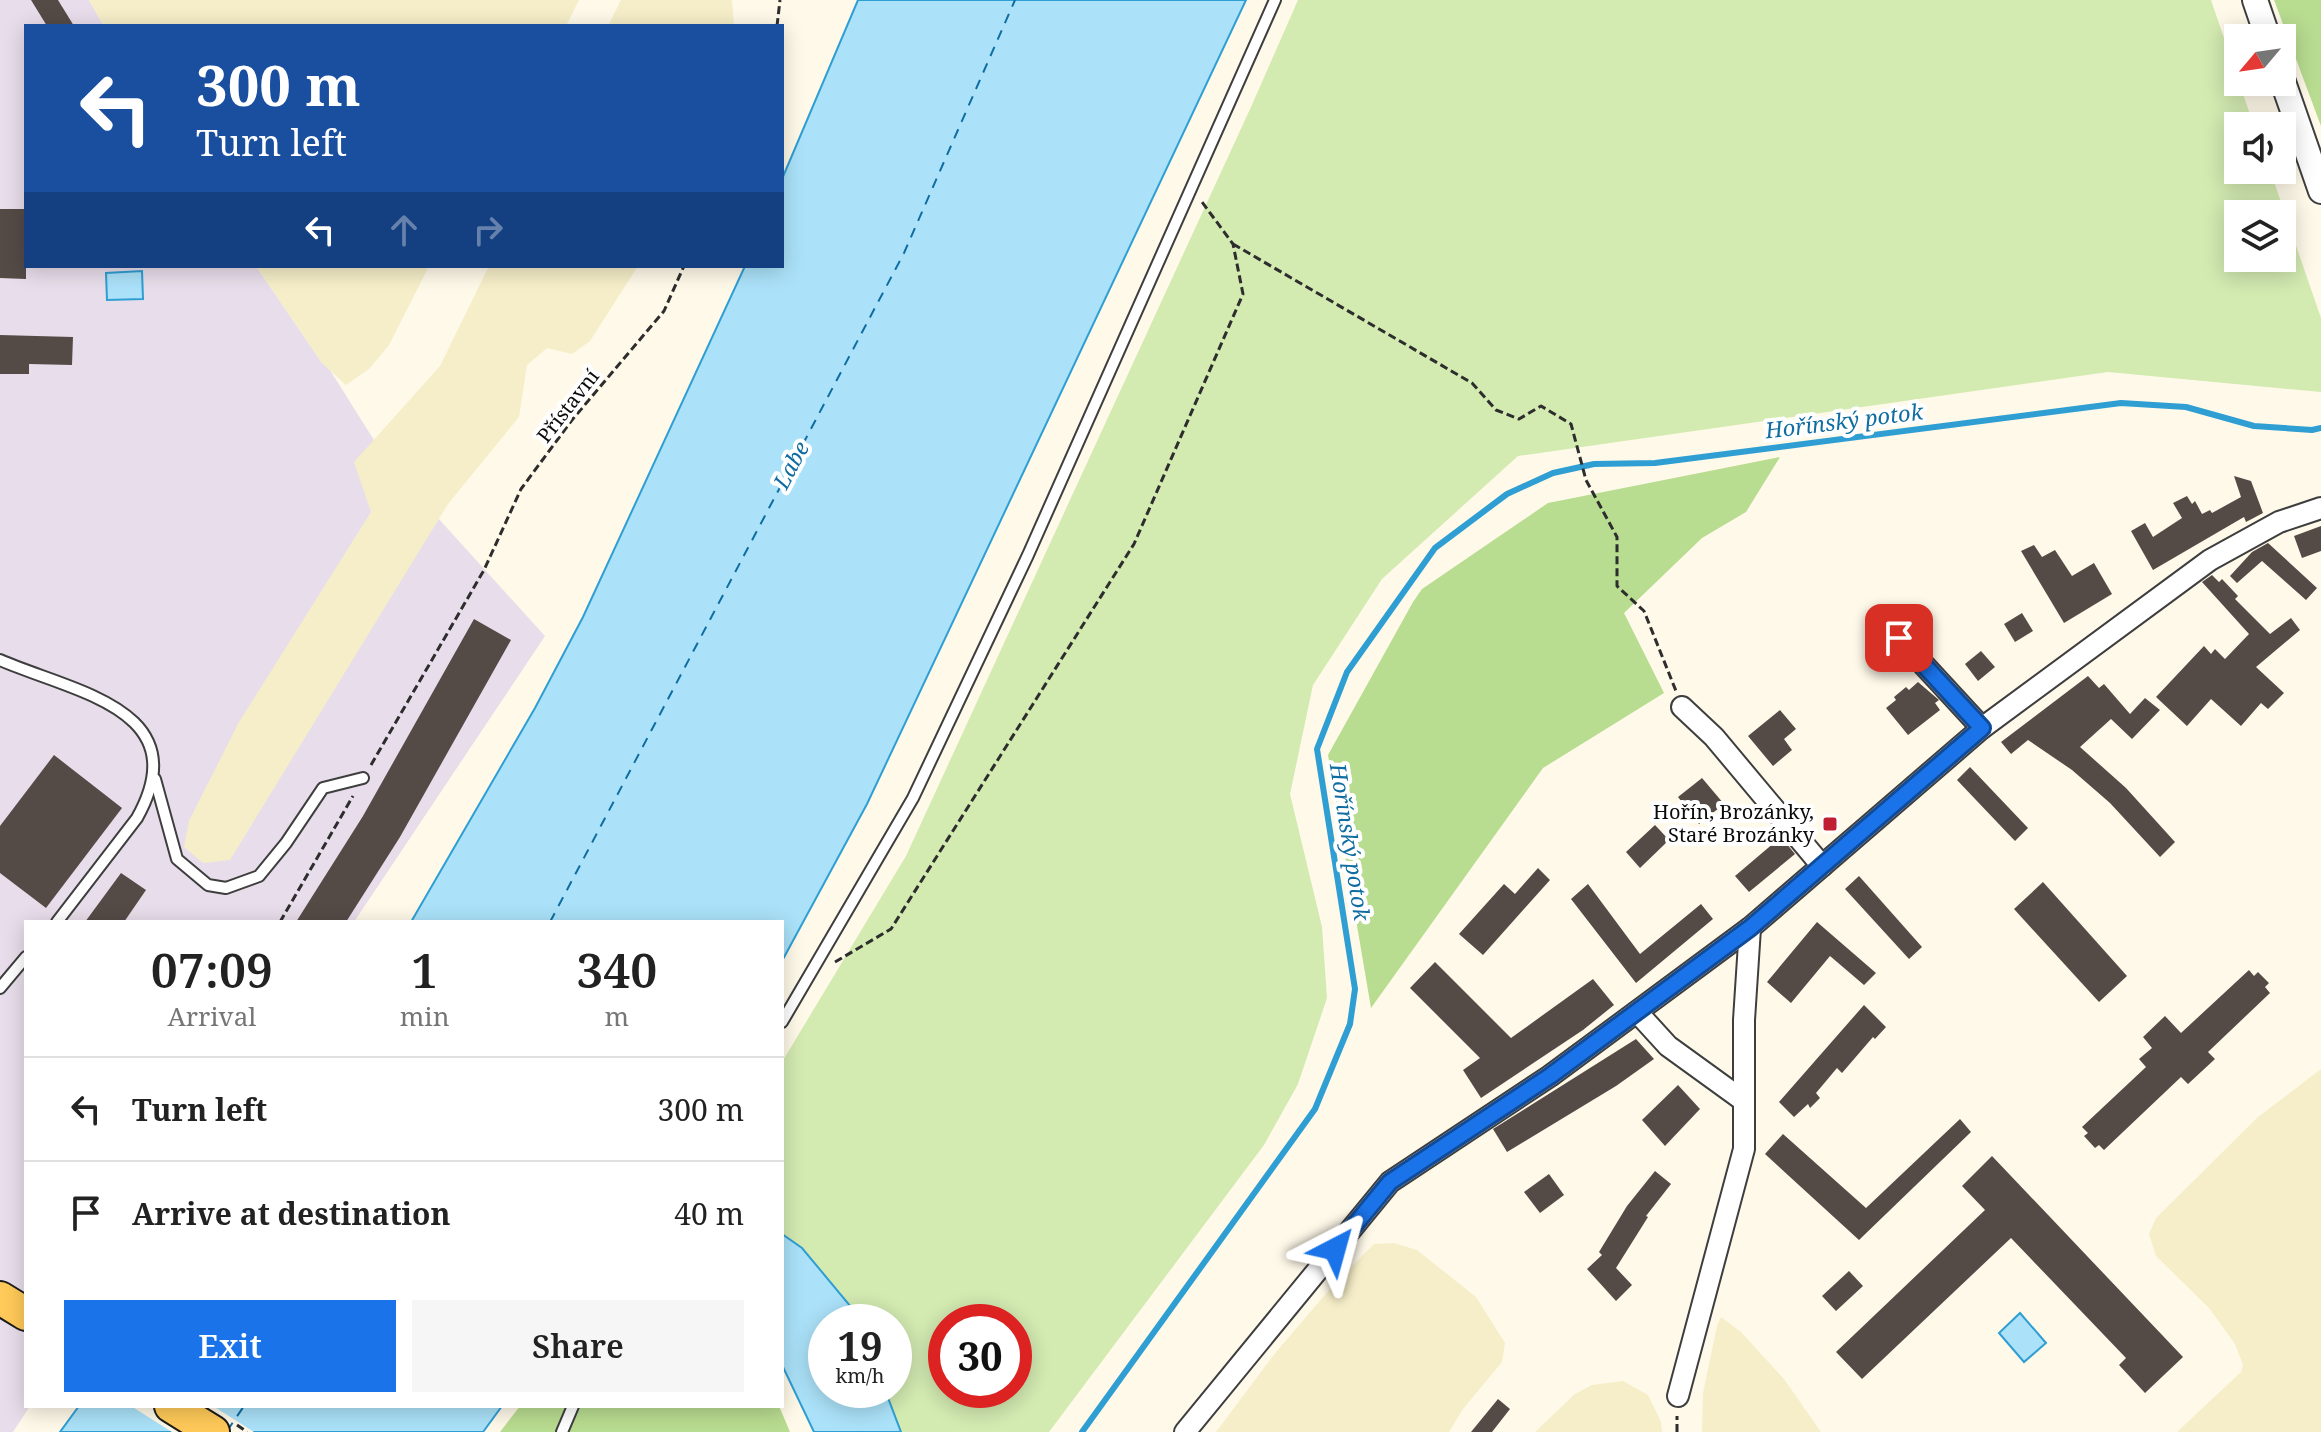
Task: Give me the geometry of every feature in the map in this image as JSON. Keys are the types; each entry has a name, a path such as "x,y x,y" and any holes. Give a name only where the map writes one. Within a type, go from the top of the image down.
{"main road":[{"path":"0,1298 24,1313"},
{"path":"174,1408 213,1432"}],"street":[{"path":"2255,0 2263,24"},
{"path":"2288,96 2321,191"},
{"path":"1185,1432 1390,1182 1550,1076 1750,928 1982,728 2210,560 2279,522 2321,508"},
{"path":"1899,638 1982,728"},
{"path":"1682,707 1714,737 1822,866"},
{"path":"1678,1396 1744,1149 1744,1020 1750,928"},
{"path":"1637,1012 1668,1046 1744,1101"}],"lane":[{"path":"784,1019 913,798 1028,555 1275,0"},
{"path":"0,660 107,703 132,718 146,736 177,859 208,885 226,888 259,876 286,843 323,788 363,778"},
{"path":"59,920 137,818 154,777"},
{"path":"0,988 24,959"},
{"path":"562,1432 572,1408"}],"path":[{"path":"777,24 780,0"},
{"path":"1191,186 1233,244 1472,383 1496,410 1519,419 1541,406 1571,424 1585,478 1617,537 1617,586 1644,611 1682,707"},
{"path":"810,977 891,929 1134,544 1243,294 1233,244"},
{"name":"Přístavní","path":"281,920 484,570 521,489 572,420 664,311 683,268"}],"shaded area":[{"path":"0,0 89,0 103,24 24,24 24,268 257,268 322,363 330,370 389,464 545,636 355,920 24,920 24,1408 29,1408 13,1432 0,1432"},
{"path":"89,0 579,0 567,24 103,24"},
{"path":"621,0 732,0 734,24 609,24"},
{"path":"257,268 428,268 389,345 369,369 346,385 322,363"},
{"path":"488,268 637,268 590,341 572,354 547,348 527,365 519,417 448,504 230,860 203,863 184,847 189,821 239,722 371,512 354,462 440,366"},
{"path":"2321,1069 2321,1432 2177,1432 2241,1372 2243,1365 2235,1344 2209,1308 2156,1256 2149,1234 2156,1218 2258,1117"},
{"path":"1394,1243 1417,1250 1476,1297 1505,1343 1502,1362 1463,1409 1449,1432 1216,1432 1276,1352 1337,1281 1374,1244"},
{"path":"1721,1317 1741,1332 1784,1379 1821,1432 1702,1432 1703,1393"},
{"path":"1623,1381 1648,1395 1661,1422 1662,1432 1535,1432 1575,1394 1592,1385"}],"green space":[{"path":"1298,0 2211,0 2224,38 2224,96 2244,96 2249,112 2224,112 2224,184 2275,184 2280,200 2224,200 2224,272 2296,272 2296,245 2321,318 2321,392 2108,372 1518,456 1382,579 1313,685 1290,794 1322,927 1327,998 1298,1084 1264,1145 1049,1432 901,1432 892,1408 912,1408 912,1304 849,1304 802,1248 784,1235 784,1059 906,856"},
{"path":"2274,0 2321,0 2321,126 2296,59 2296,24 2283,24"},
{"path":"1780,457 1746,512 1702,538 1624,613 1664,693 1543,768 1371,1008 1328,755 1422,589 1548,503"},
{"path":"518,1408 780,1408 790,1432 500,1432"}],"water":[{"name":"Labe","path":"858,0 1246,0 867,804 784,957 784,920 412,920 535,708 583,617 744,268 784,268 784,174"},
{"path":"142,271 143,299 107,300 106,273"},
{"path":"784,1235 802,1248 849,1304 808,1304 808,1408 892,1408 901,1432 814,1432 784,1369"},
{"path":"2020,1313 2046,1343 2024,1362 1999,1333"},
{"path":"78,1408 501,1408 483,1432 60,1432"}],"pier":[{"path":"134,1408 216,1408 254,1432 172,1432"}],"building":[{"path":"31,0 58,0 73,24 46,24"},
{"path":"0,209 24,209 26,279 0,278"},
{"path":"0,335 73,337 72,365 29,364 29,374 0,374"},
{"path":"2234,476 2251,481 2263,513 2246,522 2244,517 2153,570 2131,531 2145,523 2153,537 2182,518 2173,503 2187,496 2192,504 2195,501 2202,514 2210,510 2212,513 2241,497"},
{"path":"2321,526 2321,551 2302,558 2294,536"},
{"path":"2268,543 2317,588 2306,600 2262,561 2237,583 2230,576 2252,552"},
{"path":"2034,545 2042,557 2055,550 2072,576 2094,563 2112,594 2064,623 2021,551"},
{"path":"2212,575 2219,582 2222,579 2238,596 2235,599 2270,634 2291,618 2300,630 2256,667 2284,693 2268,709 2261,703 2241,726 2211,699 2187,726 2156,697 2204,646 2211,654 2215,649 2225,659 2249,634 2202,582"},
{"path":"2022,613 2033,631 2015,642 2004,624"},
{"path":"474,619 511,640 400,837 347,920 297,920 363,816"},
{"path":"1981,651 1995,667 1978,681 1965,664"},
{"path":"2088,676 2099,688 2104,684 2130,714 2145,698 2160,710 2132,739 2111,719 2080,747 2126,788 2175,842 2160,857 2110,803 2072,770 2028,740 2011,754 2001,742"},
{"path":"1918,682 1939,700 1935,703 1940,710 1908,735 1886,708 1906,687 1909,690"},
{"path":"1780,710 1796,729 1784,739 1792,750 1773,766 1748,736"},
{"path":"54,755 122,808 46,908 0,873 0,826"},
{"path":"1970,767 2028,828 2015,841 1957,780"},
{"path":"1702,778 1724,804 1699,824 1678,797"},
{"path":"1655,825 1669,840 1640,868 1626,852"},
{"path":"1781,837 1795,854 1749,892 1735,876"},
{"path":"1538,868 1550,880 1483,955 1459,934 1504,884 1515,894"},
{"path":"121,873 146,890 125,920 86,920"},
{"path":"1859,876 1922,947 1909,959 1845,889"},
{"path":"2043,882 2127,976 2099,1002 2014,909"},
{"path":"1588,884 1640,954 1701,904 1713,919 1636,983 1571,899"},
{"path":"1817,922 1876,973 1864,985 1830,956 1791,1003 1767,982"},
{"path":"1435,962 1511,1038 1593,979 1614,1005 1583,1030 1481,1098 1463,1070 1480,1058 1410,988"},
{"path":"2249,970 2254,976 2258,972 2269,983 2265,987 2270,993 2208,1052 2215,1059 2188,1084 2181,1077 2104,1150 2099,1145 2095,1148 2084,1136 2088,1133 2082,1127 2146,1067 2139,1059 2152,1048 2143,1037 2165,1016 2181,1033"},
{"path":"1864,1005 1886,1027 1875,1039 1873,1037 1842,1073 1837,1068 1816,1093 1820,1098 1794,1117 1779,1102"},
{"path":"1636,1039 1654,1059 1616,1086 1507,1152 1493,1129"},
{"path":"1678,1085 1700,1109 1665,1146 1642,1120"},
{"path":"1960,1119 1971,1132 1859,1240 1765,1154 1783,1134 1866,1208"},
{"path":"1992,1156 2183,1357 2145,1393 2119,1365 2126,1358 2011,1238 1862,1379 1836,1352 1985,1210 1962,1186"},
{"path":"1655,1171 1671,1184 1646,1216 1616,1268 1632,1285 1616,1301 1587,1269 1602,1255 1599,1252 1627,1206"},
{"path":"1549,1174 1564,1195 1540,1213 1524,1192"},
{"path":"1849,1271 1863,1286 1836,1311 1822,1296"},
{"path":"1498,1399 1510,1409 1492,1432 1471,1432"}],"waterway":[{"name":"Hořínský potok","path":"1082,1432 1315,1109 1350,1024 1355,989 1317,749 1347,672 1435,548 1507,494 1553,473 1594,464 1655,463 2121,403 2186,407 2254,426 2321,428"}],"ferry route":[{"path":"551,920 904,253 1015,0"},
{"path":"227,1431 243,1408"}],"place":[{"name":"Hořín, Brozánky, Staré Brozánky","path":"1830,824"}],"route":[{"path":"1335,1249 1390,1182 1550,1076 1750,928 1982,728 1899,638"}]}
